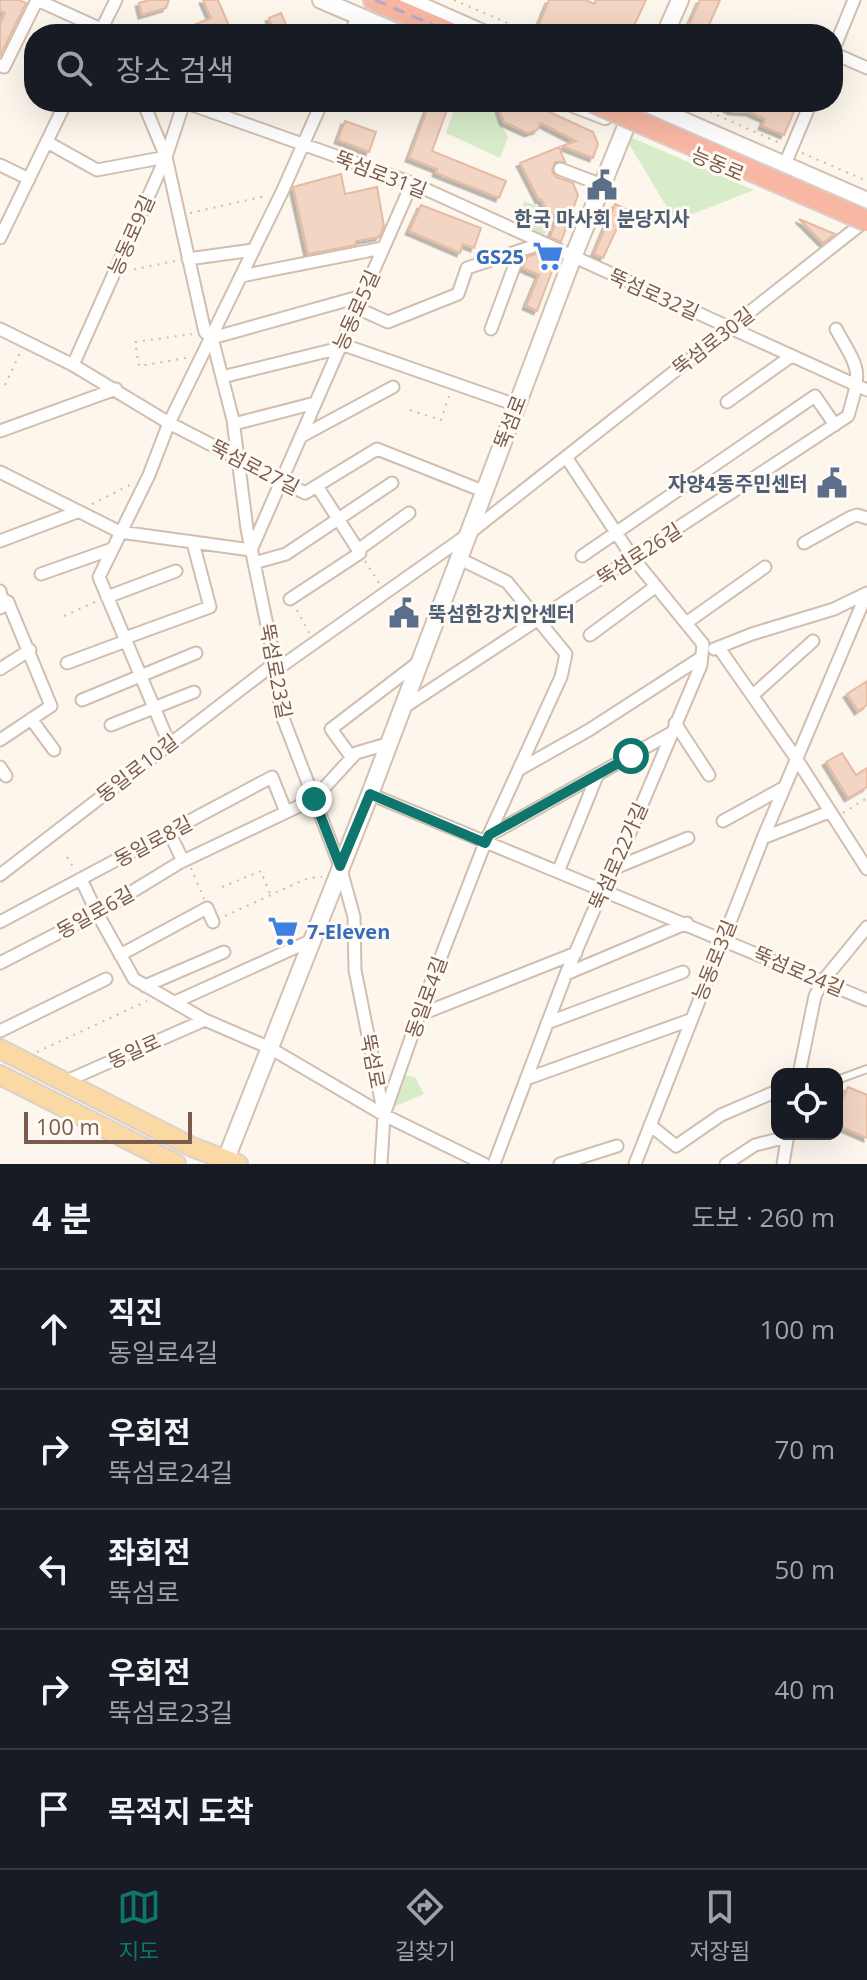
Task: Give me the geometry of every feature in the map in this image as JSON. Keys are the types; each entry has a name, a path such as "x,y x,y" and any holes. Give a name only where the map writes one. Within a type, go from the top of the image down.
{"highway":[{"path":"374,0 430,24"},
{"path":"358,8 406,24"},
{"path":"616,112 865,222"},
{"path":"631,112 865,222"}],"main road":[{"path":"321,0 358,8 384,24"},
{"path":"408,0 462,24"},
{"path":"669,24 680,0"},
{"name":"능동로","path":"594,112 865,222"},
{"name":"뚝섬로","path":"229,1162 573,257 634,112"},
{"name":"능동로","path":"667,112 788,156 867,201"},
{"path":"0,1049 192,1147 229,1162"},
{"path":"0,1062 200,1164"},
{"path":"0,1075 176,1164"},
{"path":"0,1089 150,1164"}],"street":[{"path":"25,24 37,0 88,24"},
{"path":"108,24 116,0"},
{"path":"843,27 854,0"},
{"path":"0,65 4,67 24,26"},
{"path":"843,57 867,68"},
{"path":"0,238 61,112"},
{"name":"뚝섬로23길","path":"147,112 166,157 188,259 234,424 251,550 276,666 281,713 338,871"},
{"name":"능동로9길","path":"73,365 166,157 181,112"},
{"name":"뚝섬로31길","path":"212,112 412,183 573,257"},
{"path":"169,743 99,577 149,475 169,423 202,356 208,335 241,276 318,112"},
{"path":"788,156 807,112"},
{"path":"47,142 97,170 166,157"},
{"path":"0,165 29,179"},
{"path":"560,169 602,185"},
{"name":"능동로5길","path":"251,550 412,183"},
{"name":"뚝섬로30길","path":"385,593 467,535 865,222"},
{"path":"208,335 360,302 388,322 458,294 467,268 543,243"},
{"path":"241,276 383,248"},
{"path":"188,259 253,250"},
{"path":"491,329 520,251"},
{"name":"뚝섬로32길","path":"573,257 862,388"},
{"name":"뚝섬로27길","path":"0,329 73,365 169,423 298,492 305,493 377,449 483,491"},
{"path":"836,329 859,368 862,388"},
{"path":"222,377 340,346 516,405"},
{"path":"727,402 790,357"},
{"path":"301,436 393,387"},
{"name":"뚝섬로26길","path":"403,709 848,416 862,388"},
{"path":"0,431 116,389"},
{"path":"582,556 815,396 835,425"},
{"path":"234,424 315,403"},
{"path":"566,457 633,558 686,623 703,651"},
{"path":"0,472 120,532 251,550"},
{"path":"254,563 286,554 392,483"},
{"path":"317,486 359,552"},
{"path":"0,541 77,512"},
{"path":"290,599 409,513"},
{"path":"804,543 851,517 867,518"},
{"path":"67,663 210,607 193,543"},
{"path":"41,574 112,549"},
{"name":"동일로4길","path":"381,1164 384,1115 419,1015 487,839 561,677 566,654 507,582 458,558"},
{"path":"686,623 765,567"},
{"path":"107,597 176,571"},
{"path":"590,635 655,587"},
{"path":"0,591 4,605 30,650 51,706 0,740"},
{"name":"동일로10길","path":"0,874 169,743 385,593"},
{"path":"519,769 589,730 703,651 834,609 867,593"},
{"name":"능동로3길","path":"635,1164 763,838 867,593"},
{"path":"753,695 813,641"},
{"path":"719,648 796,758 867,869"},
{"path":"0,669 30,650"},
{"name":"뚝섬로22가길","path":"494,1164 566,974 615,868 701,665 703,651"},
{"path":"82,700 196,653"},
{"path":"352,758 331,729 421,660"},
{"path":"111,725 194,692"},
{"path":"31,719 54,750"},
{"path":"487,839 673,728 709,775"},
{"path":"314,799 356,753 390,743"},
{"path":"558,872 597,775"},
{"name":"동일로8길","path":"0,922 272,777 286,812"},
{"path":"723,821 784,788"},
{"name":"뚝섬로24길","path":"370,794 487,839 558,872 867,1000"},
{"name":"동일로6길","path":"0,963 97,913 186,860 314,799"},
{"path":"763,838 829,812"},
{"path":"169,832 186,860"},
{"path":"615,868 688,838"},
{"name":"뚝섬로","path":"338,871 354,917 355,970 384,1115"},
{"path":"81,879 134,979 205,1020 270,1048 384,1115 484,1164"},
{"path":"120,955 207,908 213,922"},
{"path":"566,974 687,923"},
{"path":"800,1068 815,996 822,982 867,927"},
{"path":"175,1002 312,940"},
{"path":"145,986 224,952"},
{"path":"419,1015 576,953"},
{"path":"547,1023 683,972"},
{"path":"0,1031 106,979"},
{"name":"동일로","path":"64,1082 205,1020"},
{"path":"526,1079 690,1020"},
{"path":"650,1125 676,1146 721,1115 771,1094"},
{"path":"726,1164 755,1145 773,1140"},
{"path":"783,1164 787,1140"},
{"path":"560,1164 617,1146"}],"lane":[{"path":"843,1078 867,1069"}],"path":[{"path":"454,0 510,24"},
{"path":"707,112 788,156 867,181"},
{"path":"178,216 282,192"},
{"path":"114,273 188,259"},
{"path":"202,356 139,366 135,342 208,335"},
{"path":"5,385 26,342"},
{"path":"410,410 441,420 453,383"},
{"path":"77,512 149,475"},
{"path":"359,552 385,593"},
{"path":"64,616 107,597"},
{"path":"290,599 314,643"},
{"path":"842,814 867,798"},
{"path":"67,857 81,879"},
{"path":"186,860 207,908"},
{"path":"222,887 261,871 270,895"},
{"path":"213,922 308,878 338,871"},
{"name":"동일로","path":"22,1060 160,994"}],"green space":[{"path":"453,112 492,112 508,137 500,158 446,133"},
{"path":"630,137 754,190 675,221 628,142"},
{"path":"524,201 543,209 549,223 543,239 516,226"},
{"path":"402,1075 415,1077 424,1094 389,1109"}],"building":[{"path":"0,0 26,3 0,56 0,24 5,13 0,11"},
{"path":"169,0 166,8 142,15 139,3"},
{"path":"203,0 218,0 228,24 196,24 211,18"},
{"path":"549,0 586,0 594,4 596,0 646,0 635,24 539,24"},
{"path":"700,0 720,0 709,24 689,24"},
{"path":"281,13 286,24 271,24 269,18"},
{"path":"426,112 446,112 432,151 506,181 499,198 436,173 437,169 409,158"},
{"path":"500,112 550,112 593,132 598,144 593,158 562,146 576,141 541,123 537,130 528,133 504,122"},
{"path":"750,112 794,112 784,135 762,126 765,119"},
{"path":"345,121 376,132 369,152 338,140"},
{"path":"559,147 565,162 555,162 552,171 556,177 573,183 578,195 561,242 550,237 559,214 550,215 520,163"},
{"path":"341,174 345,194 377,187 384,226 379,237 356,241 356,245 308,254 293,187"},
{"path":"615,204 626,209 603,258 594,254"},
{"path":"421,205 481,228 474,248 463,244 460,253 409,231"},
{"path":"799,219 835,234 823,243"},
{"path":"546,253 557,258 537,311 526,306 539,275 523,268 527,257 536,254 544,257"},
{"path":"867,681 867,705 858,711 847,694"},
{"path":"842,753 856,775 867,768 867,787 848,798 826,762"},
{"path":"848,1087 867,1095 867,1138 843,1128 843,1098"}],"railway":[{"path":"375,0 431,24"},
{"path":"620,112 867,218"}],"place":[{"name":"한국 마사회 분당지사","path":"602,185"},
{"name":"GS25","path":"548,256"},
{"name":"자양4동주민센터","path":"832,483"},
{"name":"뚝섬한강치안센터","path":"404,613"},
{"name":"7-Eleven","path":"283,931"}],"route":[{"path":"314,799 340,866 370,794 485,843 489,835 631,756"}]}
